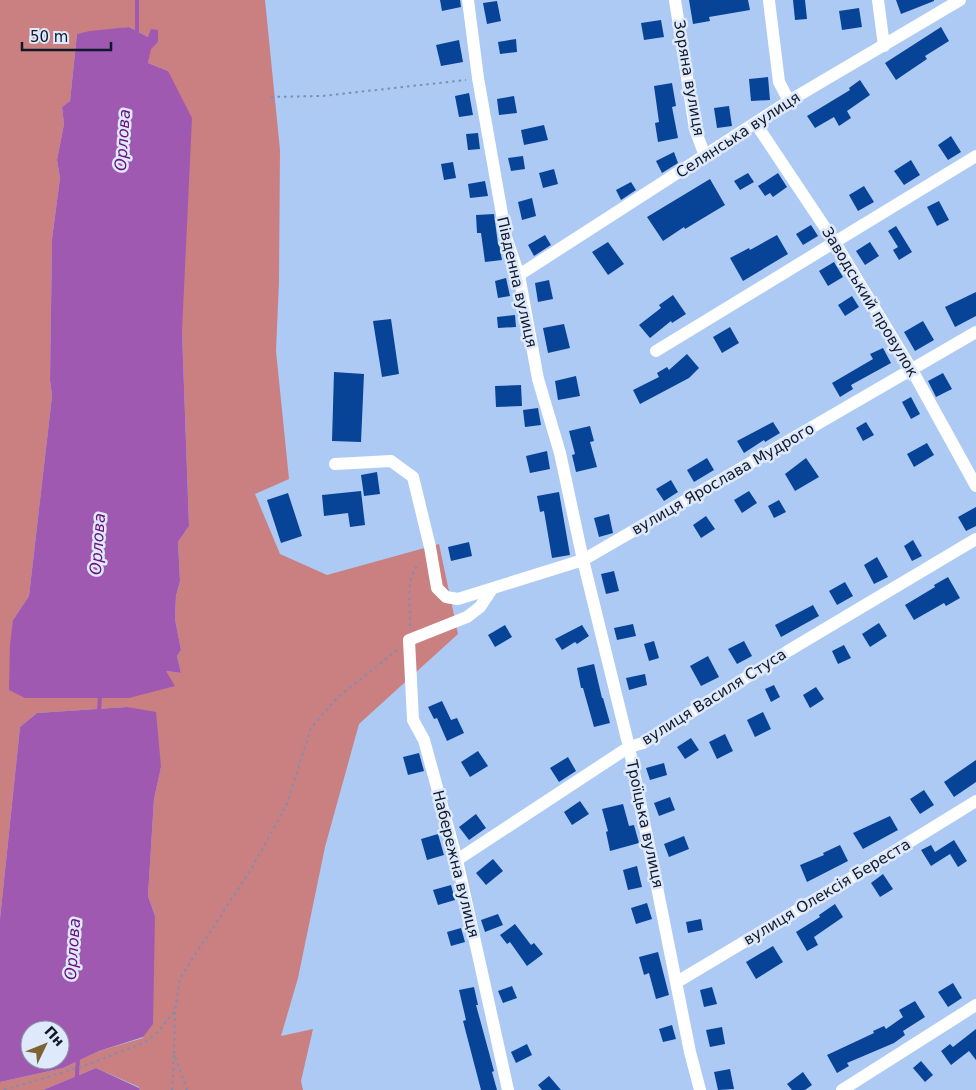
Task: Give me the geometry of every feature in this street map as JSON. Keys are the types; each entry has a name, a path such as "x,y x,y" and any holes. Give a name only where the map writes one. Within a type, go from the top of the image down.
{"street":[{"name":"Південна вулиця","path":"468,0 478,78 506,237 519,276 538,379 560,453 583,560"},
{"name":"Зоряна вулиця","path":"675,0 696,130 705,156"},
{"path":"878,0 884,46"},
{"name":"Селянська вулиця","path":"519,276 789,101 960,0"},
{"path":"769,2 779,82 789,101"},
{"name":"Заводський провулок","path":"756,124 834,240 912,370 976,486"},
{"path":"656,350 834,240 976,156"},
{"name":"вулиця Ярослава Мудрого","path":"432,554 437,588 446,597 458,599 583,560 976,332"},
{"path":"336,464 391,461 413,477 432,554"},
{"name":"вулиця Василя Стуса","path":"457,860 629,747 643,743 788,651 976,539"},
{"name":"Троїцька вулиця","path":"583,560 629,747 678,982 690,1052 700,1090"},
{"path":"409,640 467,617 480,607 492,589"},
{"name":"Набережна вулиця","path":"409,640 412,720 424,740 457,860 508,1090"},
{"name":"вулиця Олексія Береста","path":"678,982 976,800"},
{"path":"842,1090 976,1005"}],"path":[{"path":"271,97 322,96 478,78"},
{"path":"172,1090 174,1011 180,978 250,871 286,806 311,728 337,698 409,640 411,614 410,583 417,565 432,554"},
{"path":"4,1090 84,1066 143,1043 158,1032 174,1011"},
{"path":"174,1053 187,1090"}],"shaded area":[{"path":"0,0 265,0 280,150 279,281 276,351 289,479 255,494 280,554 327,575 439,544 458,634 359,724 325,847 298,978 281,1036 313,1029 301,1081 303,1090 140,1090 139,1087 96,1068 43,1090 0,1090 0,1082 54,1070 70,1070 70,1065 99,1051 143,1038 155,916 148,896 154,799 161,767 127,707 37,713 20,727 0,919","holes":["129,27 148,37 158,30 158,42 150,49 148,63 168,71 169,77 182,331 189,526 178,542 180,581 176,596 175,619 181,650 177,656 181,673 166,671 60,698 25,698 13,620 29,596 52,396 50,380 52,239 60,178 57,160 64,124 62,107 70,101 77,34"]}],"water":[{"path":"129,27 148,37 151,29 158,30 158,42 151,49 148,63 168,71 192,118 182,331 189,526 178,542 180,581 176,596 175,619 181,650 177,656 181,673 166,671 175,686 129,698 25,698 9,690 10,645 13,620 29,596 52,396 50,380 52,239 60,178 57,160 64,124 62,107 70,101 77,34"},
{"path":"127,707 156,712 161,767 154,799 148,896 155,916 153,1024 143,1037 99,1051 70,1065 70,1020 20,1020 20,1070 54,1070 0,1082 0,919 20,727 37,713"},
{"path":"96,1068 140,1090 43,1090"}],"building":[{"path":"440,0 460,0 461,7 442,11"},
{"path":"689,0 748,0 750,10 709,17 710,21 693,24"},
{"path":"793,0 805,0 807,19 795,20"},
{"path":"896,0 934,0 934,1 901,14"},
{"path":"497,1 501,21 487,24 483,3"},
{"path":"859,8 862,27 842,30 839,11"},
{"path":"661,20 664,37 644,40 641,23"},
{"path":"941,27 949,41 925,56 927,59 896,80 885,63"},
{"path":"516,39 517,52 500,54 498,42"},
{"path":"459,40 463,62 441,66 436,45"},
{"path":"768,77 770,100 751,101 749,79"},
{"path":"860,80 870,95 847,111 851,118 839,126 834,117 815,128 807,116 850,90 849,88"},
{"path":"672,83 676,106 672,107 678,138 658,142 655,123 659,122 654,86"},
{"path":"469,93 473,115 459,117 455,96"},
{"path":"514,96 517,113 499,115 497,99"},
{"path":"729,106 732,126 717,128 714,108"},
{"path":"544,125 548,140 524,145 521,130"},
{"path":"478,133 480,149 468,150 466,134"},
{"path":"951,136 961,152 948,160 938,145"},
{"path":"674,152 678,163 662,173 656,161"},
{"path":"523,156 525,169 511,171 508,158"},
{"path":"911,160 920,175 904,185 894,171"},
{"path":"453,162 456,178 444,180 441,164"},
{"path":"554,169 558,184 543,188 539,173"},
{"path":"748,173 754,182 740,190 734,181"},
{"path":"778,173 787,187 773,197 770,193 765,196 758,186"},
{"path":"710,179 725,205 685,229 684,227 663,241 647,217"},
{"path":"485,181 488,196 470,198 468,184"},
{"path":"631,182 636,190 621,200 616,190"},
{"path":"864,186 874,202 858,211 849,195"},
{"path":"532,198 536,216 522,220 518,202"},
{"path":"939,201 949,220 937,226 927,207"},
{"path":"494,214 502,260 485,262 481,233 477,233 476,215"},
{"path":"811,225 818,236 803,245 796,234"},
{"path":"896,226 912,252 899,260 893,250 898,247 888,231"},
{"path":"545,235 551,245 534,256 528,245"},
{"path":"777,235 788,254 743,281 730,258 749,248 750,250"},
{"path":"608,242 624,264 608,275 592,252"},
{"path":"870,242 879,256 865,265 856,251"},
{"path":"834,262 843,277 828,286 819,271"},
{"path":"506,278 510,296 498,298 495,281"},
{"path":"549,280 553,299 538,302 535,283"},
{"path":"976,292 976,316 955,327 945,307"},
{"path":"673,295 686,314 672,323 671,321 650,338 639,325 661,308 659,305"},
{"path":"852,296 859,307 845,316 838,305"},
{"path":"515,315 516,327 498,328 497,317"},
{"path":"391,319 399,374 382,377 373,321"},
{"path":"923,321 934,340 915,351 904,332"},
{"path":"564,324 570,348 548,353 543,328"},
{"path":"730,327 739,343 722,353 713,337"},
{"path":"883,348 891,363 851,385 853,389 840,397 832,383 873,359 870,354"},
{"path":"687,354 699,368 689,378 640,404 633,390 659,377 657,373 667,367 669,370"},
{"path":"334,372 364,374 361,442 332,441"},
{"path":"943,373 952,389 936,397 928,381"},
{"path":"576,376 580,396 558,400 555,381"},
{"path":"521,385 522,406 496,407 495,386"},
{"path":"911,397 920,414 911,419 902,402"},
{"path":"538,408 541,425 525,427 523,410"},
{"path":"773,422 780,433 765,442 764,440 744,453 737,441"},
{"path":"866,422 874,435 863,441 856,428"},
{"path":"590,426 594,441 590,442 597,467 576,472 572,455 575,454 569,431"},
{"path":"927,443 934,455 914,467 907,454"},
{"path":"547,451 550,469 530,473 526,456"},
{"path":"707,458 714,470 694,482 687,470"},
{"path":"806,458 819,477 795,491 785,474"},
{"path":"377,472 380,494 364,496 361,475"},
{"path":"671,480 678,492 664,501 656,489"},
{"path":"361,491 365,525 350,527 348,513 324,516 322,495"},
{"path":"749,491 757,503 742,513 734,500"},
{"path":"559,492 570,555 552,558 544,511 540,512 537,496"},
{"path":"288,493 302,536 281,543 267,500"},
{"path":"779,500 786,512 774,518 768,506"},
{"path":"976,507 976,526 966,531 958,517"},
{"path":"609,514 613,533 599,537 594,518"},
{"path":"706,516 715,529 701,538 693,525"},
{"path":"913,540 922,556 912,561 904,546"},
{"path":"469,542 472,556 451,561 448,547"},
{"path":"877,557 888,577 874,584 864,565"},
{"path":"614,571 619,591 606,594 601,574"},
{"path":"948,577 960,598 946,606 944,603 914,620 905,605"},
{"path":"845,582 853,596 837,605 829,591"},
{"path":"813,605 819,616 781,637 775,625"},
{"path":"879,623 887,636 870,647 862,634"},
{"path":"633,624 636,636 617,640 614,628"},
{"path":"505,625 512,637 495,647 488,635"},
{"path":"582,625 589,636 577,644 575,642 562,650 555,639"},
{"path":"654,641 659,658 649,661 644,644"},
{"path":"744,641 752,656 737,664 728,649"},
{"path":"844,645 851,658 838,664 832,651"},
{"path":"708,656 719,677 701,686 690,666"},
{"path":"594,664 610,723 594,727 583,688 581,688 577,668"},
{"path":"645,674 647,685 629,690 626,678"},
{"path":"774,685 780,697 771,702 765,689"},
{"path":"816,687 824,699 810,708 803,695"},
{"path":"442,701 451,720 457,718 464,733 447,741 437,718 434,719 428,707"},
{"path":"763,712 771,729 755,737 747,720"},
{"path":"725,734 733,751 717,759 709,742"},
{"path":"691,738 699,750 685,759 677,747"},
{"path":"478,751 488,766 470,777 461,762"},
{"path":"419,753 424,771 408,775 403,757"},
{"path":"568,757 576,771 559,782 550,768"},
{"path":"976,760 976,782 954,797 944,782"},
{"path":"664,763 667,775 650,780 646,768"},
{"path":"924,790 934,805 920,814 910,799"},
{"path":"670,797 675,810 659,816 654,803"},
{"path":"580,801 589,814 572,825 564,812"},
{"path":"623,804 629,826 634,825 639,843 610,851 606,832 608,831 602,809"},
{"path":"476,814 486,828 469,840 459,827"},
{"path":"890,816 898,830 863,849 853,833"},
{"path":"438,834 444,855 427,860 421,839"},
{"path":"684,836 689,849 669,857 664,844"},
{"path":"954,840 967,861 958,867 950,854 931,866 921,850 931,845 935,852"},
{"path":"840,845 848,861 807,882 800,865 824,855 823,853"},
{"path":"493,859 503,871 486,885 476,873"},
{"path":"637,866 642,887 628,890 623,870"},
{"path":"883,874 893,889 880,897 871,883"},
{"path":"451,885 455,900 438,905 433,890"},
{"path":"647,903 652,919 636,924 631,908"},
{"path":"835,904 843,917 814,937 818,945 807,951 796,932 820,917 819,915"},
{"path":"498,914 503,925 485,932 481,920"},
{"path":"701,919 703,930 688,933 686,922"},
{"path":"515,924 531,945 534,943 543,954 527,966 510,942 507,944 500,935"},
{"path":"461,928 465,942 451,946 447,932"},
{"path":"773,946 783,962 756,979 746,962"},
{"path":"658,952 669,995 656,999 649,973 644,975 639,957"},
{"path":"953,983 962,998 948,1007 938,992"},
{"path":"512,986 517,998 503,1003 498,991"},
{"path":"474,987 478,1005 476,1005 494,1071 492,1072 497,1090 481,1090 463,1021 466,1020 459,990"},
{"path":"712,987 717,1004 704,1007 700,990"},
{"path":"915,1001 925,1017 903,1031 905,1035 894,1043 847,1063 849,1066 837,1073 827,1055 874,1033 873,1031 884,1026 886,1029 903,1017 899,1010"},
{"path":"672,1025 676,1039 663,1042 659,1029"},
{"path":"722,1027 725,1044 710,1047 706,1030"},
{"path":"976,1029 976,1060 969,1051 951,1065 941,1051 950,1044 953,1047"},
{"path":"527,1044 532,1055 516,1063 511,1052"},
{"path":"921,1061 933,1075 925,1082 913,1068"},
{"path":"730,1069 734,1089 718,1090 714,1072"},
{"path":"803,1072 812,1085 805,1090 792,1090 787,1084"},
{"path":"549,1076 561,1090 542,1090 538,1085"}],"waterway":[{"name":"Орлова","path":"137,0 137,35"},
{"name":"Орлова","path":"99,712 100,694"},
{"name":"Орлова","path":"76,1090 78,1058"}]}
